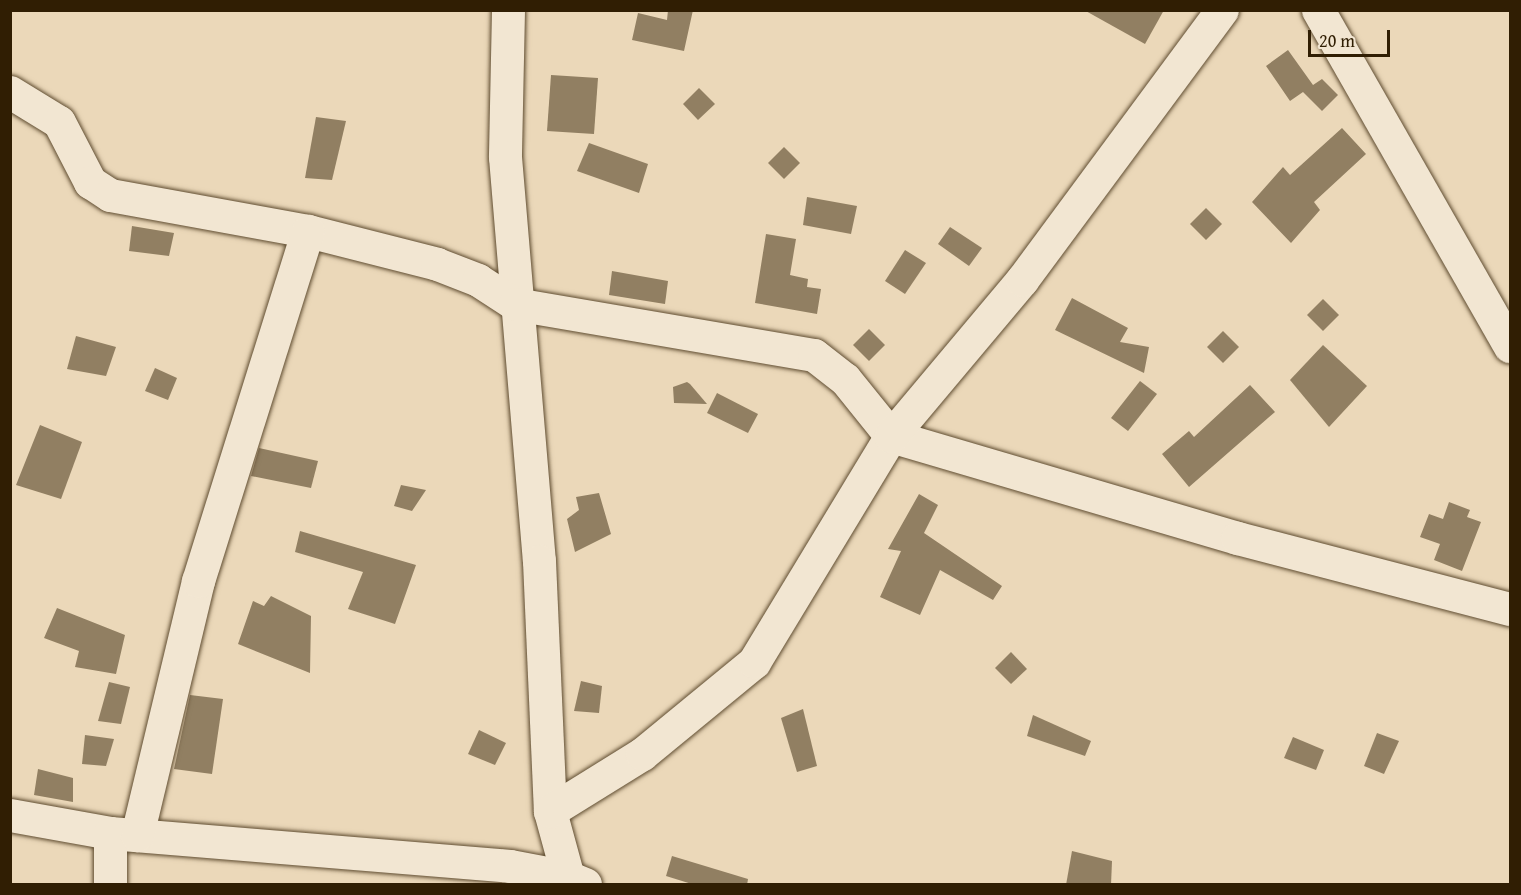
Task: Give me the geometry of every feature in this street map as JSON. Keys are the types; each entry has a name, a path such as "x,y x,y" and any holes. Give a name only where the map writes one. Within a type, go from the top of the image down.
{"street":[{"path":"508,10 505,157 514,304 539,561 550,811 573,882"},
{"path":"550,811 642,754 754,662 891,436 1022,280 1222,10"},
{"path":"1318,10 1510,346"},
{"path":"10,92 59,122 90,182 110,195 308,231 437,264 478,280 514,304 814,355 845,379 891,436 1237,538 1510,609"},
{"path":"110,885 198,581 308,231"},
{"path":"10,814 124,834 510,866 573,882"}],"building":[{"path":"668,10 693,10 684,51 632,40 638,13 667,20"},
{"path":"1084,10 1164,10 1145,44"},
{"path":"1288,50 1313,85 1322,79 1338,95 1322,111 1303,92 1290,101 1266,66"},
{"path":"551,75 598,78 594,134 547,131"},
{"path":"699,88 715,104 698,120 683,104"},
{"path":"316,117 346,121 332,180 305,178"},
{"path":"1342,128 1366,154 1314,202 1320,210 1291,243 1252,202 1283,167 1290,175"},
{"path":"589,143 648,164 639,193 577,171"},
{"path":"784,147 800,163 784,179 768,163"},
{"path":"807,197 857,206 851,234 803,225"},
{"path":"1206,208 1222,224 1206,240 1190,224"},
{"path":"132,226 174,233 169,256 129,251"},
{"path":"950,227 982,248 969,266 938,244"},
{"path":"766,234 796,239 790,275 808,279 807,287 821,289 817,314 755,303"},
{"path":"905,250 926,263 905,294 885,281"},
{"path":"612,271 668,281 665,304 609,295"},
{"path":"1072,298 1128,328 1120,342 1149,347 1144,373 1055,330"},
{"path":"1323,299 1339,315 1323,331 1307,315"},
{"path":"869,329 885,345 869,361 853,345"},
{"path":"1223,331 1239,347 1223,363 1207,347"},
{"path":"76,336 116,347 106,376 67,369"},
{"path":"1323,345 1367,386 1329,427 1290,380"},
{"path":"155,368 177,378 168,400 145,391"},
{"path":"1140,381 1157,394 1128,431 1111,418"},
{"path":"687,382 707,404 674,403 673,387"},
{"path":"1250,385 1275,412 1189,487 1162,454 1189,431 1194,437"},
{"path":"717,393 758,414 748,433 707,413"},
{"path":"40,425 82,442 61,499 16,485"},
{"path":"259,448 318,461 311,488 251,476"},
{"path":"401,485 426,490 412,511 394,506"},
{"path":"599,493 611,534 575,552 567,519 579,510 576,497"},
{"path":"919,494 938,505 924,533 1002,586 993,600 940,570 920,615 880,597 901,551 888,549"},
{"path":"1449,502 1470,510 1467,517 1481,522 1462,571 1434,560 1440,544 1420,537 1429,514 1443,519"},
{"path":"300,531 416,565 395,624 348,609 363,572 295,552"},
{"path":"271,596 311,616 310,673 238,644 253,601 264,606"},
{"path":"57,608 125,635 116,674 75,667 79,651 44,638"},
{"path":"1011,652 1027,669 1011,684 995,668"},
{"path":"581,681 602,686 599,713 574,711"},
{"path":"109,682 130,687 121,724 98,721"},
{"path":"190,695 223,699 212,774 174,769"},
{"path":"803,709 817,766 797,772 781,718"},
{"path":"1033,715 1091,741 1085,756 1027,736"},
{"path":"479,730 506,743 495,765 468,754"},
{"path":"1377,733 1399,741 1384,774 1364,766"},
{"path":"85,735 114,739 106,766 82,764"},
{"path":"1293,737 1324,750 1316,770 1284,758"},
{"path":"38,769 73,778 73,802 34,795"},
{"path":"1072,851 1112,861 1111,885 1066,885"},
{"path":"672,856 748,879 747,885 695,885 666,876"}]}
